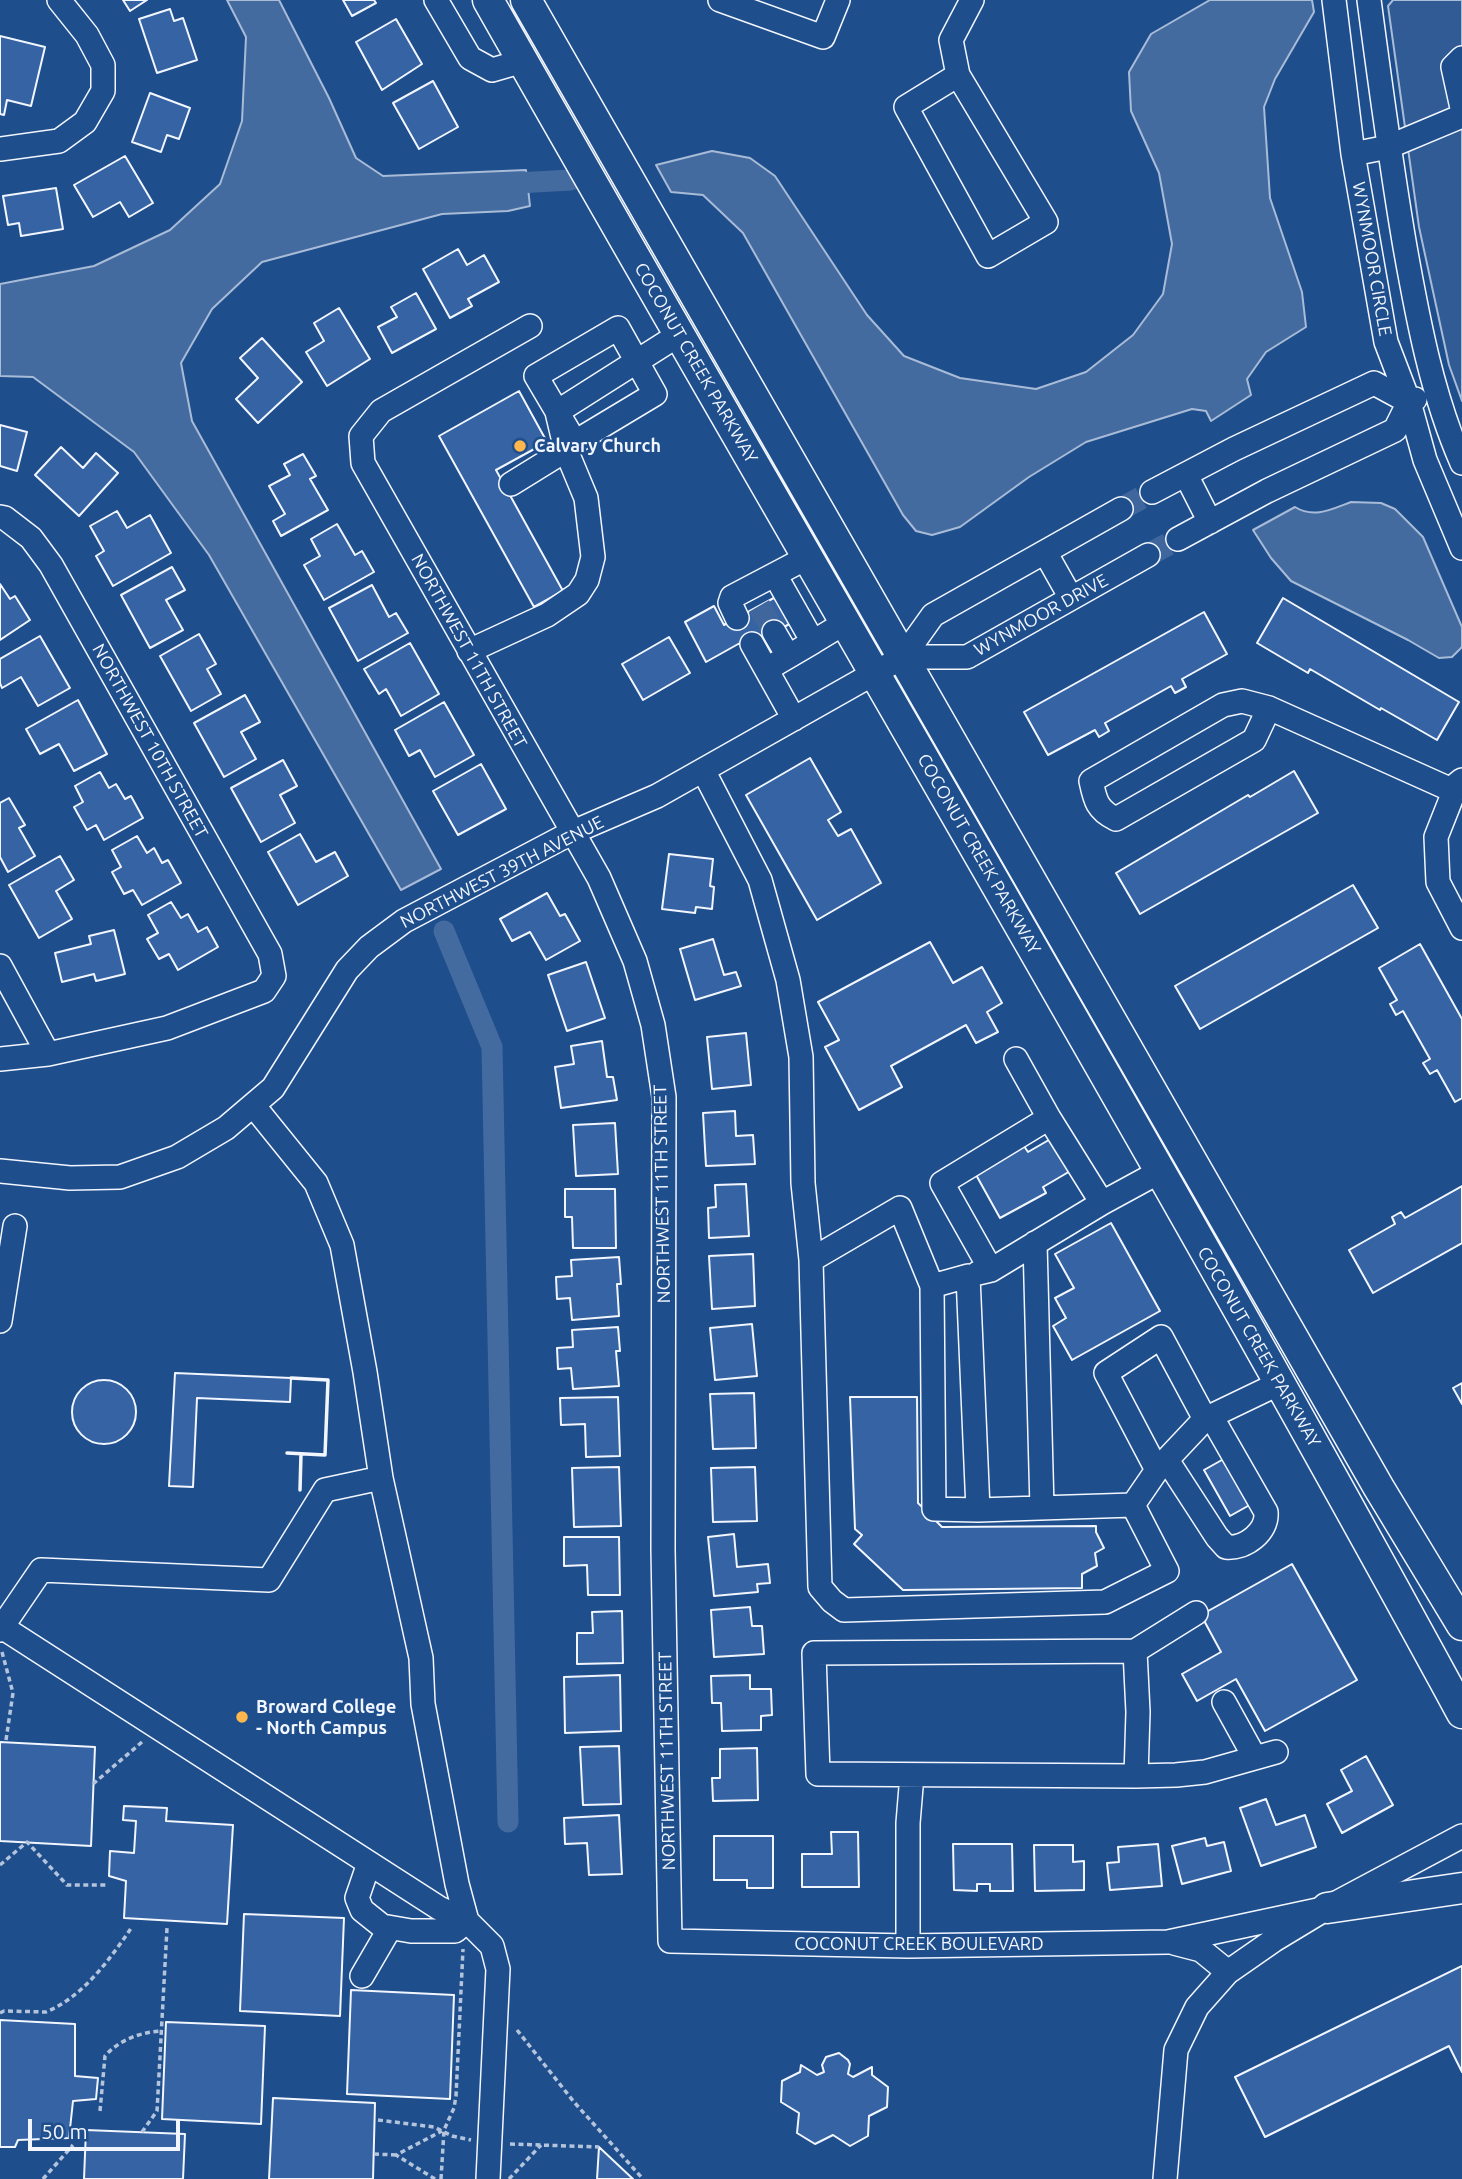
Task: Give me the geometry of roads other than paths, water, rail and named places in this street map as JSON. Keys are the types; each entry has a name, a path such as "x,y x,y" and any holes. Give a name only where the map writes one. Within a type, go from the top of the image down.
{"main road":[{"name":"COCONUT CREEK PARKWAY","path":"488,0 1280,1383 1462,1713"},
{"name":"COCONUT CREEK PARKWAY","path":"526,0 1324,1393 1462,1625"},
{"path":"1159,1172 1193,1195 1291,1366 1324,1393"},
{"path":"1327,1908 1462,1888"}],"street":[{"path":"0,149 59,141 85,122 103,91 103,65 87,35 59,0"},
{"path":"436,0 470,58 492,70 523,61"},
{"path":"720,0 823,37 838,0"},
{"name":"WYNMOOR CIRCLE","path":"1335,0 1353,154 1386,342 1409,402 1425,460 1462,548"},
{"name":"WYNMOOR CIRCLE","path":"1369,0 1388,147 1420,332 1452,442 1462,463"},
{"path":"958,75 906,107 988,256 1046,222 958,75 951,40 969,1"},
{"path":"1462,58 1453,67 1462,108"},
{"path":"1353,154 1388,147 1462,116"},
{"name":"NORTHWEST 11TH STREET","path":"530,326 381,411 361,436 363,463 598,878 635,961 653,1025 664,1097 663,1549 670,1941"},
{"path":"618,328 655,394 576,442 557,412 536,376 618,328"},
{"path":"557,412 680,334"},
{"path":"1152,492 1234,449 1374,383 1409,402"},
{"path":"1178,539 1268,491 1395,430 1409,402 1436,388"},
{"path":"469,651 547,615 578,594 587,580 593,557 586,498 566,450 557,412"},
{"path":"511,484 566,450"},
{"path":"1186,475 1210,522"},
{"path":"903,657 933,615 1121,509"},
{"name":"NORTHWEST 10TH STREET","path":"3,517 31,538 51,565 270,954 274,976 264,991 167,1028 48,1054"},
{"path":"1045,552 1071,598"},
{"name":"WYNMOOR DRIVE","path":"903,657 967,657 1148,555"},
{"path":"737,618 730,603 732,597 755,597 775,575 808,557"},
{"path":"775,575 813,642"},
{"path":"766,669 846,622"},
{"path":"774,632 788,656"},
{"path":"752,644 794,719"},
{"name":"NORTHWEST 39TH AVENUE","path":"0,1171 70,1178 120,1177 177,1157 226,1128 272,1088 347,970 369,947 404,921 571,833 657,796 903,657"},
{"path":"1269,708 1254,740 1116,819 1104,813 1094,798 1091,780 1223,705 1242,701 1269,708 1458,786 1436,837 1438,882 1462,928"},
{"path":"703,770 760,880 788,980 801,1057 803,1183 811,1260 820,1587 844,1610 1105,1602 1167,1571 1133,1505"},
{"path":"0,966 48,1054 0,1059"},
{"path":"1016,1059 1102,1203"},
{"path":"253,1105 316,1183 342,1245 381,1478 421,1658 423,1704 465,1931"},
{"path":"991,1270 942,1183 1049,1118"},
{"path":"932,1286 991,1270 1159,1172"},
{"path":"811,1260 900,1208 932,1286 934,1509 1133,1505"},
{"path":"0,1321 15,1227"},
{"path":"1035,1244 1042,1508"},
{"path":"968,1276 978,1510"},
{"path":"1161,1336 1208,1418 1266,1512 1267,1522 1260,1533 1239,1546 1226,1547 1217,1537 1162,1465 1106,1373 1161,1336"},
{"path":"1133,1505 1162,1465 1208,1418 1280,1383"},
{"path":"381,1478 325,1490 269,1580 41,1570 1,1635 162,1730 439,1908 465,1931 492,1946 498,1969 488,2179"},
{"path":"1196,1614 1135,1650 814,1653 818,1774 1176,1775 1205,1772 1266,1755 1224,1702"},
{"path":"1135,1650 1138,1712 1136,1776"},
{"path":"908,1946 908,1823 912,1775"},
{"name":"COCONUT CREEK BOULEVARD","path":"1168,1942 1200,1950 1228,1972 1327,1908 1462,1836"},
{"path":"369,1863 356,1898 362,1910 382,1926 411,1931 465,1931"},
{"name":"COCONUT CREEK BOULEVARD","path":"670,1941 908,1946 1168,1942 1327,1908"},
{"path":"362,1976 390,1928"},
{"path":"1165,2179 1176,2050 1197,2007 1228,1972"}],"waterway":[{"path":"499,184 571,180"},
{"path":"444,931 492,1047 508,1822"}],"tunnel":[{"path":"1121,509 1152,492"},
{"path":"1148,555 1178,539"},
{"path":"759,606 774,632"}],"place":[{"name":"Calvary Church","path":"520,446"},
{"name":"Broward College - North Campus","path":"242,1717"}]}
